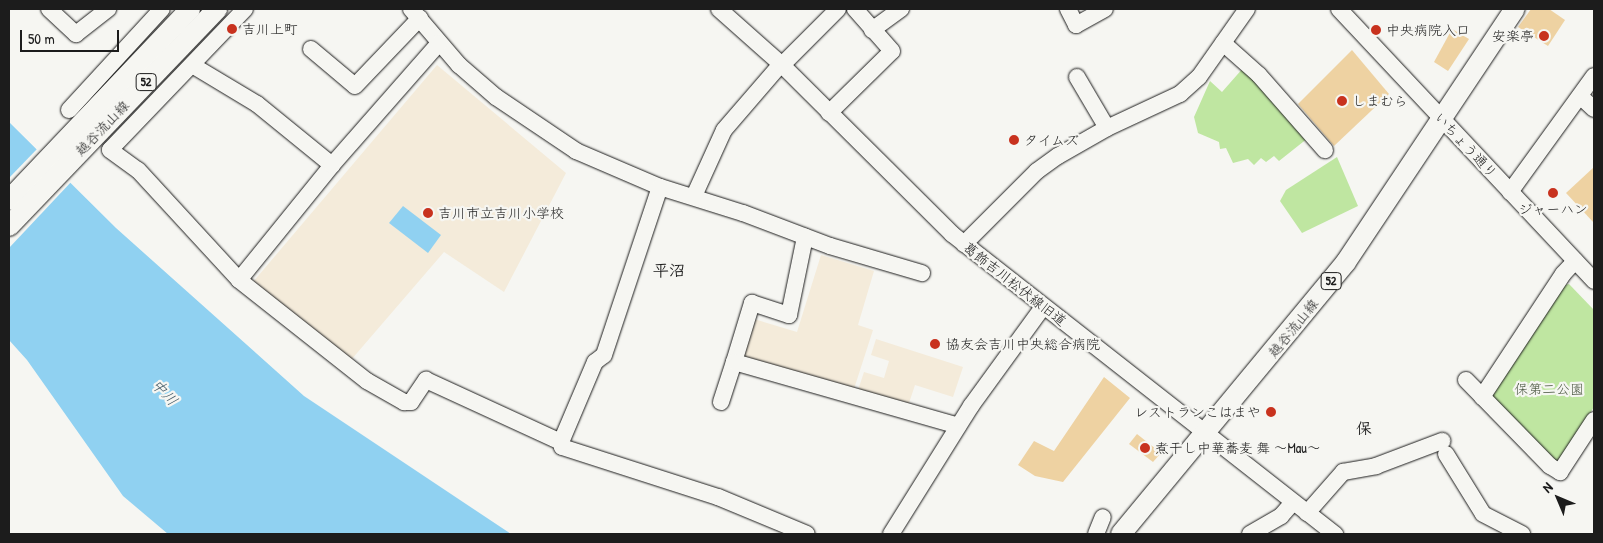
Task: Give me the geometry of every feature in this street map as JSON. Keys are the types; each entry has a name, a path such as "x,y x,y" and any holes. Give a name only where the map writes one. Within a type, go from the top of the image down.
{"main road":[{"name":"越谷流山線","path":"9,226 69,150 190,9"},
{"name":"越谷流山線","path":"69,150 217,9"},
{"name":"越谷流山線","path":"1121,534 1346,262 1515,9"},
{"name":"52","path":"9,200 69,150"}],"street":[{"path":"49,9 76,34 108,9"},
{"path":"69,110 162,9"},
{"path":"246,9 110,150 138,170 239,280 367,381 404,402 411,402 426,380 561,442"},
{"name":"葛飾吉川松伏線旧道","path":"719,9 781,64 964,244 1334,534"},
{"path":"694,196 727,125 781,64 838,9"},
{"path":"830,113 892,51 855,9"},
{"path":"872,30 901,9"},
{"path":"1068,9 1076,26 1105,9"},
{"path":"964,244 1037,171 1107,128 1180,94 1199,77 1247,9"},
{"name":"いちょう通り","path":"1339,9 1594,281"},
{"path":"311,50 355,86 415,14 439,42 496,97 544,132 608,167 805,237 922,273"},
{"path":"239,280 332,166 439,42"},
{"path":"1223,43 1259,76 1325,150"},
{"path":"192,64 257,104 332,166"},
{"path":"1510,192 1594,76"},
{"path":"1077,77 1107,128"},
{"path":"1580,96 1594,109"},
{"path":"660,187 604,355 595,362 561,442 562,447 718,497 808,534"},
{"path":"721,402 752,303 789,315 805,237"},
{"path":"1482,397 1562,274 1574,261"},
{"path":"892,534 958,426 1043,307"},
{"path":"734,362 958,426"},
{"path":"1466,380 1550,466 1560,472 1592,430"},
{"path":"1307,513 1343,472 1376,466 1444,447 1466,490 1483,514 1489,528 1522,534"},
{"path":"1250,534 1281,516 1293,502"},
{"path":"1096,534 1103,517"}],"shaded area":[{"name":"吉川市立吉川小学校","path":"437,65 566,173 504,292 444,252 351,360 253,282"},
{"path":"821,255 874,271 858,325 873,330 853,392 742,359 754,319 797,332"},
{"path":"876,339 963,367 953,397 915,385 908,406 858,390 864,372 884,378 889,361 871,355"}],"green space":[{"path":"1244,67 1308,138 1279,161 1274,156 1266,162 1261,158 1254,165 1248,159 1233,163 1226,148 1220,149 1219,142 1198,133 1194,117 1210,81 1222,92"},
{"path":"1337,157 1358,206 1302,233 1280,201 1286,190"},
{"name":"保第二公園","path":"1569,284 1594,310 1594,407 1560,460 1554,461 1492,400 1492,392 1562,286"}],"water":[{"name":"中川","path":"9,122 116,228 304,396 511,534 168,534 123,496 27,360 9,340"},
{"path":"403,206 441,235 428,253 389,223"}],"pier":[{"path":"38,148 72,181 9,248 9,178"}],"building":[{"name":"安楽亭","path":"1531,9 1549,9 1565,20 1548,46 1518,27"},
{"path":"1452,29 1469,39 1448,71 1434,62"},
{"name":"しまむら","path":"1352,50 1389,94 1334,146 1298,104"},
{"path":"1594,167 1594,223 1566,193"},
{"path":"1104,377 1130,398 1063,482 1035,476 1018,465 1034,441 1054,451"},
{"name":"煮干し中華蕎麦 舞 〜Mau〜","path":"1137,434 1161,453 1153,462 1129,444"}],"place":[{"name":"吉川上町","path":"232,29"},
{"name":"中央病院入口","path":"1376,30"},
{"name":"安楽亭","path":"1544,36"},
{"name":"しまむら","path":"1342,101"},
{"name":"タイムズ","path":"1014,140"},
{"name":"ジャーハン","path":"1553,193"},
{"name":"吉川市立吉川小学校","path":"428,213"},
{"name":"協友会吉川中央総合病院","path":"935,344"},
{"name":"レストランこはまや","path":"1271,412"},
{"name":"煮干し中華蕎麦 舞 〜Mau〜","path":"1145,448"}],"district":[{"name":"平沼","path":"669,270"},
{"name":"保","path":"1364,428"}]}
